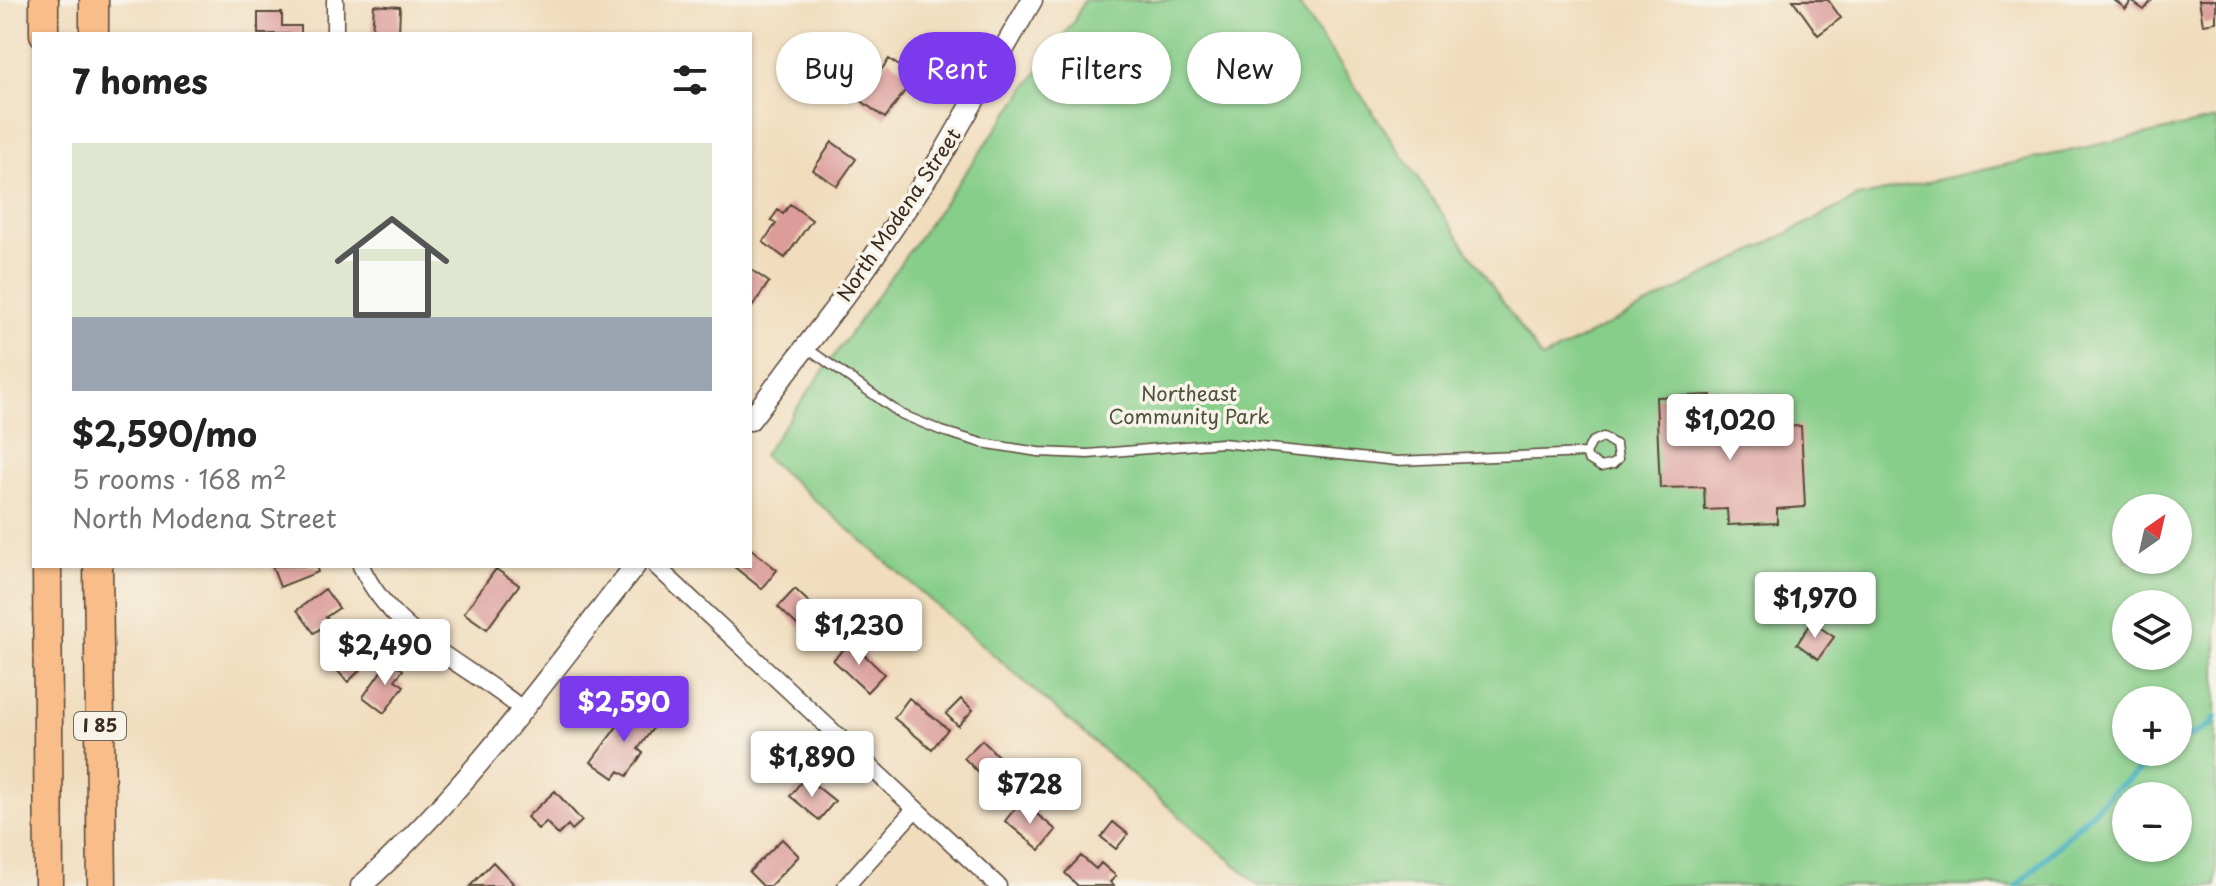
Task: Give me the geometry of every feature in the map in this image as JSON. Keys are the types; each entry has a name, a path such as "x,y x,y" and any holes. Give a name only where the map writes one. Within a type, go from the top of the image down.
{"highway":[{"path":"44,0 44,32"},
{"path":"94,0 94,32"},
{"name":"I 85","path":"47,568 49,886"},
{"name":"I 85","path":"98,568 102,886"}],"street":[{"path":"335,0 335,32"},
{"name":"North Modena Street","path":"752,417 866,268 943,154 1032,0"},
{"path":"362,568 366,578 401,622 435,651 495,687 523,710"},
{"path":"361,886 396,855 442,806 523,710 633,568"},
{"path":"658,568 998,886"},
{"path":"846,886 915,809"}],"lane":[{"path":"807,348 901,414 982,443 1038,452 1101,453 1222,443 1397,461 1586,453"}],"green space":[{"name":"Northeast Community Park","path":"1084,0 1296,0 1542,359 1858,197 2216,119 2216,886 1260,886 763,455 1032,80 1032,104 1171,104 1171,32 1066,32"}],"building":[{"path":"1793,0 1828,0 1841,18 1818,35"},
{"path":"2114,0 2152,0 2144,10 2131,1 2126,9"},
{"path":"2199,0 2216,0 2216,22 2203,24"},
{"path":"374,5 400,7 399,32 372,32"},
{"path":"258,13 282,13 282,26 301,26 301,32 258,32"},
{"path":"889,59 898,65 898,100 885,118 866,104 882,104 882,69"},
{"path":"832,142 856,159 837,186 813,170"},
{"path":"790,204 812,220 785,258 763,242 776,224 771,220 778,210 783,214"},
{"path":"752,270 769,282 752,307"},
{"path":"1711,395 1712,430 1801,426 1805,507 1777,509 1777,523 1728,525 1727,509 1705,510 1704,487 1660,488 1656,397"},
{"path":"752,550 777,570 762,589 736,568 752,568"},
{"path":"273,568 317,568 318,572 280,587"},
{"path":"496,569 519,585 487,629 464,613"},
{"path":"325,589 339,608 326,617 330,622 314,633 297,610"},
{"path":"795,589 833,625 815,642 778,607"},
{"path":"1812,622 1834,637 1818,659 1797,644"},
{"path":"351,626 367,642 352,656 363,667 348,682 328,661 344,645 338,639"},
{"path":"851,642 884,674 867,692 833,660"},
{"path":"389,660 403,670 395,680 404,686 384,713 363,697"},
{"path":"909,698 948,729 932,749 894,718"},
{"path":"961,699 973,710 958,726 946,714"},
{"path":"632,706 656,724 638,749 643,753 627,776 619,771 614,778 591,762"},
{"path":"982,740 1018,776 1000,794 964,758"},
{"path":"805,777 835,801 819,820 790,796"},
{"path":"555,791 582,821 572,830 568,825 558,835 546,822 538,829 527,817"},
{"path":"1021,801 1056,830 1040,850 1005,821"},
{"path":"1113,822 1128,834 1116,849 1101,837"},
{"path":"782,839 799,856 770,886 763,886 749,872"},
{"path":"1081,856 1096,869 1101,863 1116,876 1110,882 1114,886 1078,886 1065,873"},
{"path":"493,862 513,883 510,886 470,886"}],"waterway":[{"path":"2192,735 2211,725 2216,717"},
{"path":"2017,886 2115,789 2146,766"}]}
